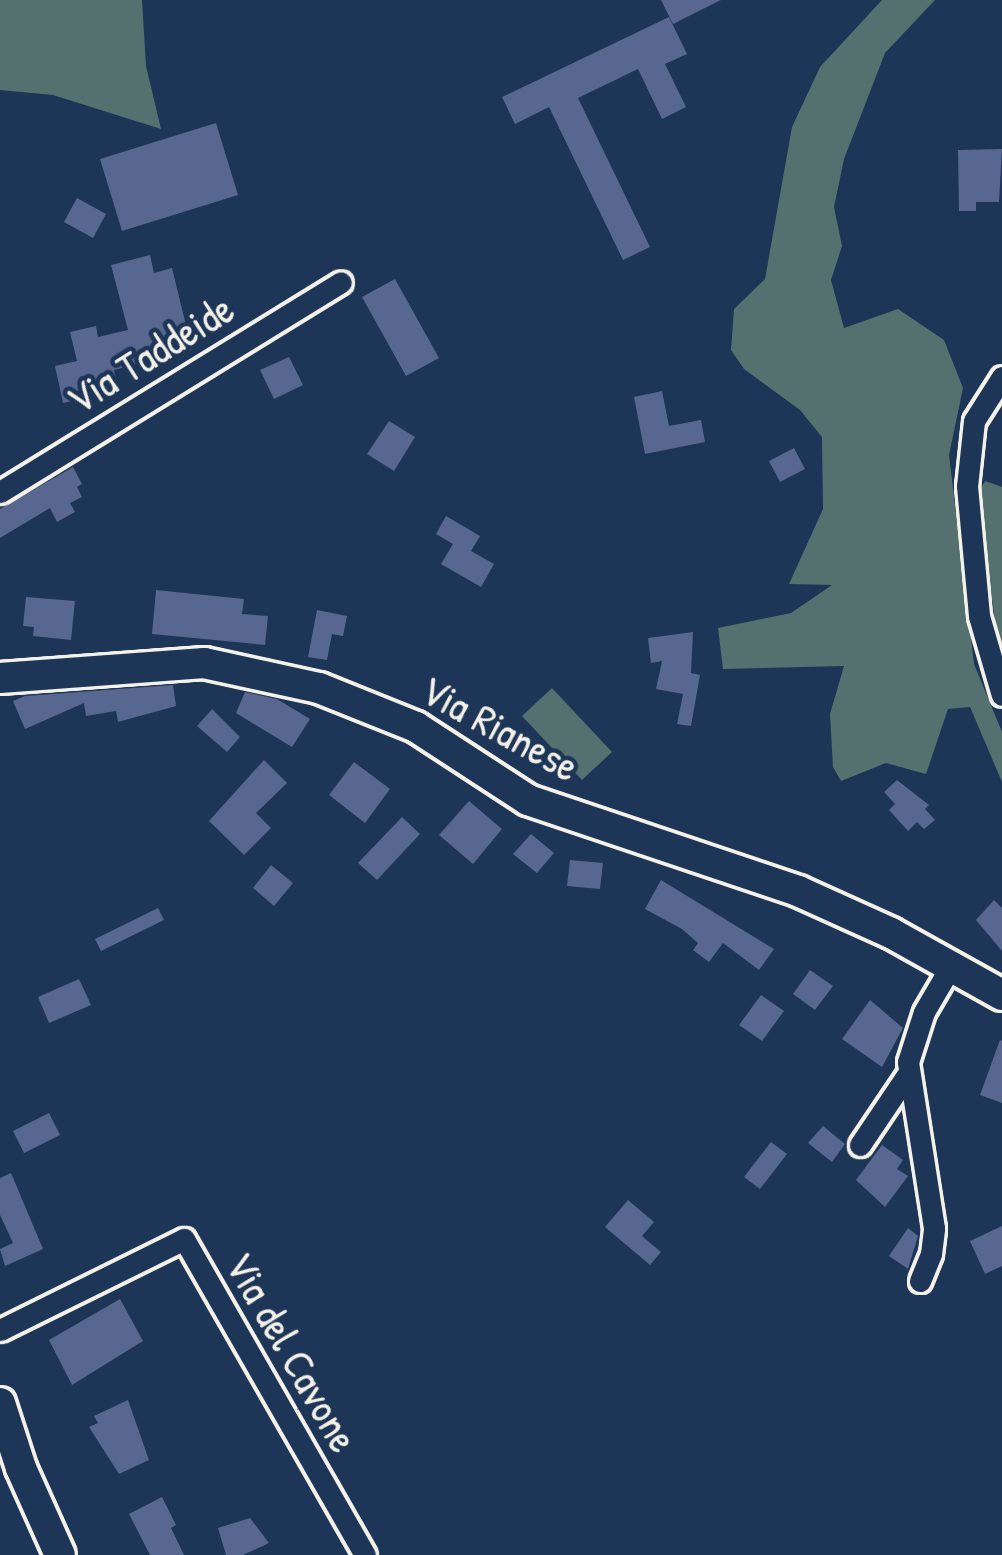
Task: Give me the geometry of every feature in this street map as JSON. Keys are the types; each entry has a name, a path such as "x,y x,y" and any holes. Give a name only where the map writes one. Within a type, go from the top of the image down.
{"main road":[{"name":"Via Rianese","path":"0,677 204,663 320,688 430,734 529,800 758,875 866,921 1002,994"},
{"path":"0,1403 21,1468 60,1555"}],"street":[{"name":"Via Taddeide","path":"0,493 341,282"},
{"path":"1002,377 974,421 967,497 979,616 1002,694"},
{"path":"860,1145 907,1075 920,1022 951,966"},
{"path":"907,1075 934,1228 932,1254 920,1281"},
{"name":"Via del Cavone","path":"0,1330 184,1240 365,1555"}],"green space":[{"path":"0,0 142,0 146,66 161,129 53,95 0,90"},
{"path":"882,0 935,0 885,53 844,159 834,207 842,246 831,280 844,328 898,309 944,340 963,388 949,455 974,664 1002,732 1002,782 970,707 948,709 926,774 886,763 841,781 833,767 830,714 844,666 723,669 718,628 791,613 832,585 789,584 823,509 822,437 800,410 744,369 731,350 734,309 765,279 792,127 820,67"},
{"path":"985,481 1002,487 1002,668 977,495"},
{"path":"552,688 612,752 582,780 522,716"}],"building":[{"path":"661,0 721,0 673,24"},
{"path":"669,17 687,54 665,64 686,107 662,119 638,69 578,98 650,247 623,260 549,107 515,124 502,97"},
{"path":"216,123 238,195 122,231 100,159"},
{"path":"1002,149 999,202 976,202 976,211 959,211 958,150"},
{"path":"77,198 106,214 93,238 64,222"},
{"path":"150,255 154,273 172,268 192,350 114,370 118,391 63,403 55,366 77,361 70,332 96,326 98,337 128,330 111,265"},
{"path":"395,279 439,358 406,376 362,297"},
{"path":"289,357 303,385 274,399 260,370"},
{"path":"662,391 669,426 701,420 705,442 645,454 634,397"},
{"path":"389,421 415,437 394,471 367,454"},
{"path":"794,448 805,469 780,482 769,461"},
{"path":"73,467 82,484 77,487 82,497 70,503 75,512 57,522 50,508 0,538 0,509"},
{"path":"446,516 480,536 471,551 494,564 481,587 441,564 453,544 436,534"},
{"path":"156,590 244,599 242,614 268,616 265,645 152,634"},
{"path":"26,597 75,601 71,640 33,636 34,627 23,626"},
{"path":"317,610 347,616 343,636 332,634 327,660 308,657"},
{"path":"693,632 691,673 700,675 691,726 677,724 683,694 656,689 662,661 651,663 648,638"},
{"path":"173,685 176,706 118,722 116,711 86,716 84,703 25,729 13,701 25,696"},
{"path":"245,692 277,699 310,719 292,747 236,713"},
{"path":"212,709 240,737 227,752 197,726"},
{"path":"264,760 287,783 256,813 271,828 244,855 209,821"},
{"path":"354,762 390,789 365,823 329,795"},
{"path":"897,780 929,805 925,809 935,820 924,829 917,822 908,831 889,810 895,804 884,792"},
{"path":"469,801 502,829 473,864 439,835"},
{"path":"402,817 420,834 377,880 358,863"},
{"path":"531,834 554,853 537,873 513,854"},
{"path":"570,860 603,863 600,889 567,886"},
{"path":"271,865 293,883 274,906 253,888"},
{"path":"661,880 774,949 759,970 723,943 709,962 693,950 698,943 682,929 645,909"},
{"path":"994,900 1002,908 1002,951 976,920"},
{"path":"158,908 164,920 101,951 95,939"},
{"path":"810,970 833,986 815,1010 793,994"},
{"path":"79,979 91,1005 49,1023 38,997"},
{"path":"761,995 784,1011 762,1041 739,1025"},
{"path":"870,1000 903,1028 882,1067 842,1039"},
{"path":"1002,1041 1002,1103 980,1095"},
{"path":"49,1113 60,1135 24,1153 13,1131"},
{"path":"823,1126 845,1144 832,1162 808,1143"},
{"path":"771,1142 787,1154 760,1189 744,1177"},
{"path":"882,1145 903,1160 897,1169 908,1176 885,1207 856,1180"},
{"path":"11,1173 43,1249 5,1266 0,1249 13,1243 0,1215 0,1178"},
{"path":"628,1200 654,1222 642,1236 661,1252 650,1265 605,1227"},
{"path":"1002,1226 1002,1266 985,1274 970,1241"},
{"path":"908,1228 918,1236 908,1269 889,1256"},
{"path":"120,1299 143,1341 72,1385 49,1340"},
{"path":"128,1400 149,1460 119,1474 89,1427 98,1423 94,1416"},
{"path":"162,1497 184,1555 150,1555 129,1514"},
{"path":"250,1518 269,1543 243,1555 226,1555 218,1528"}]}
